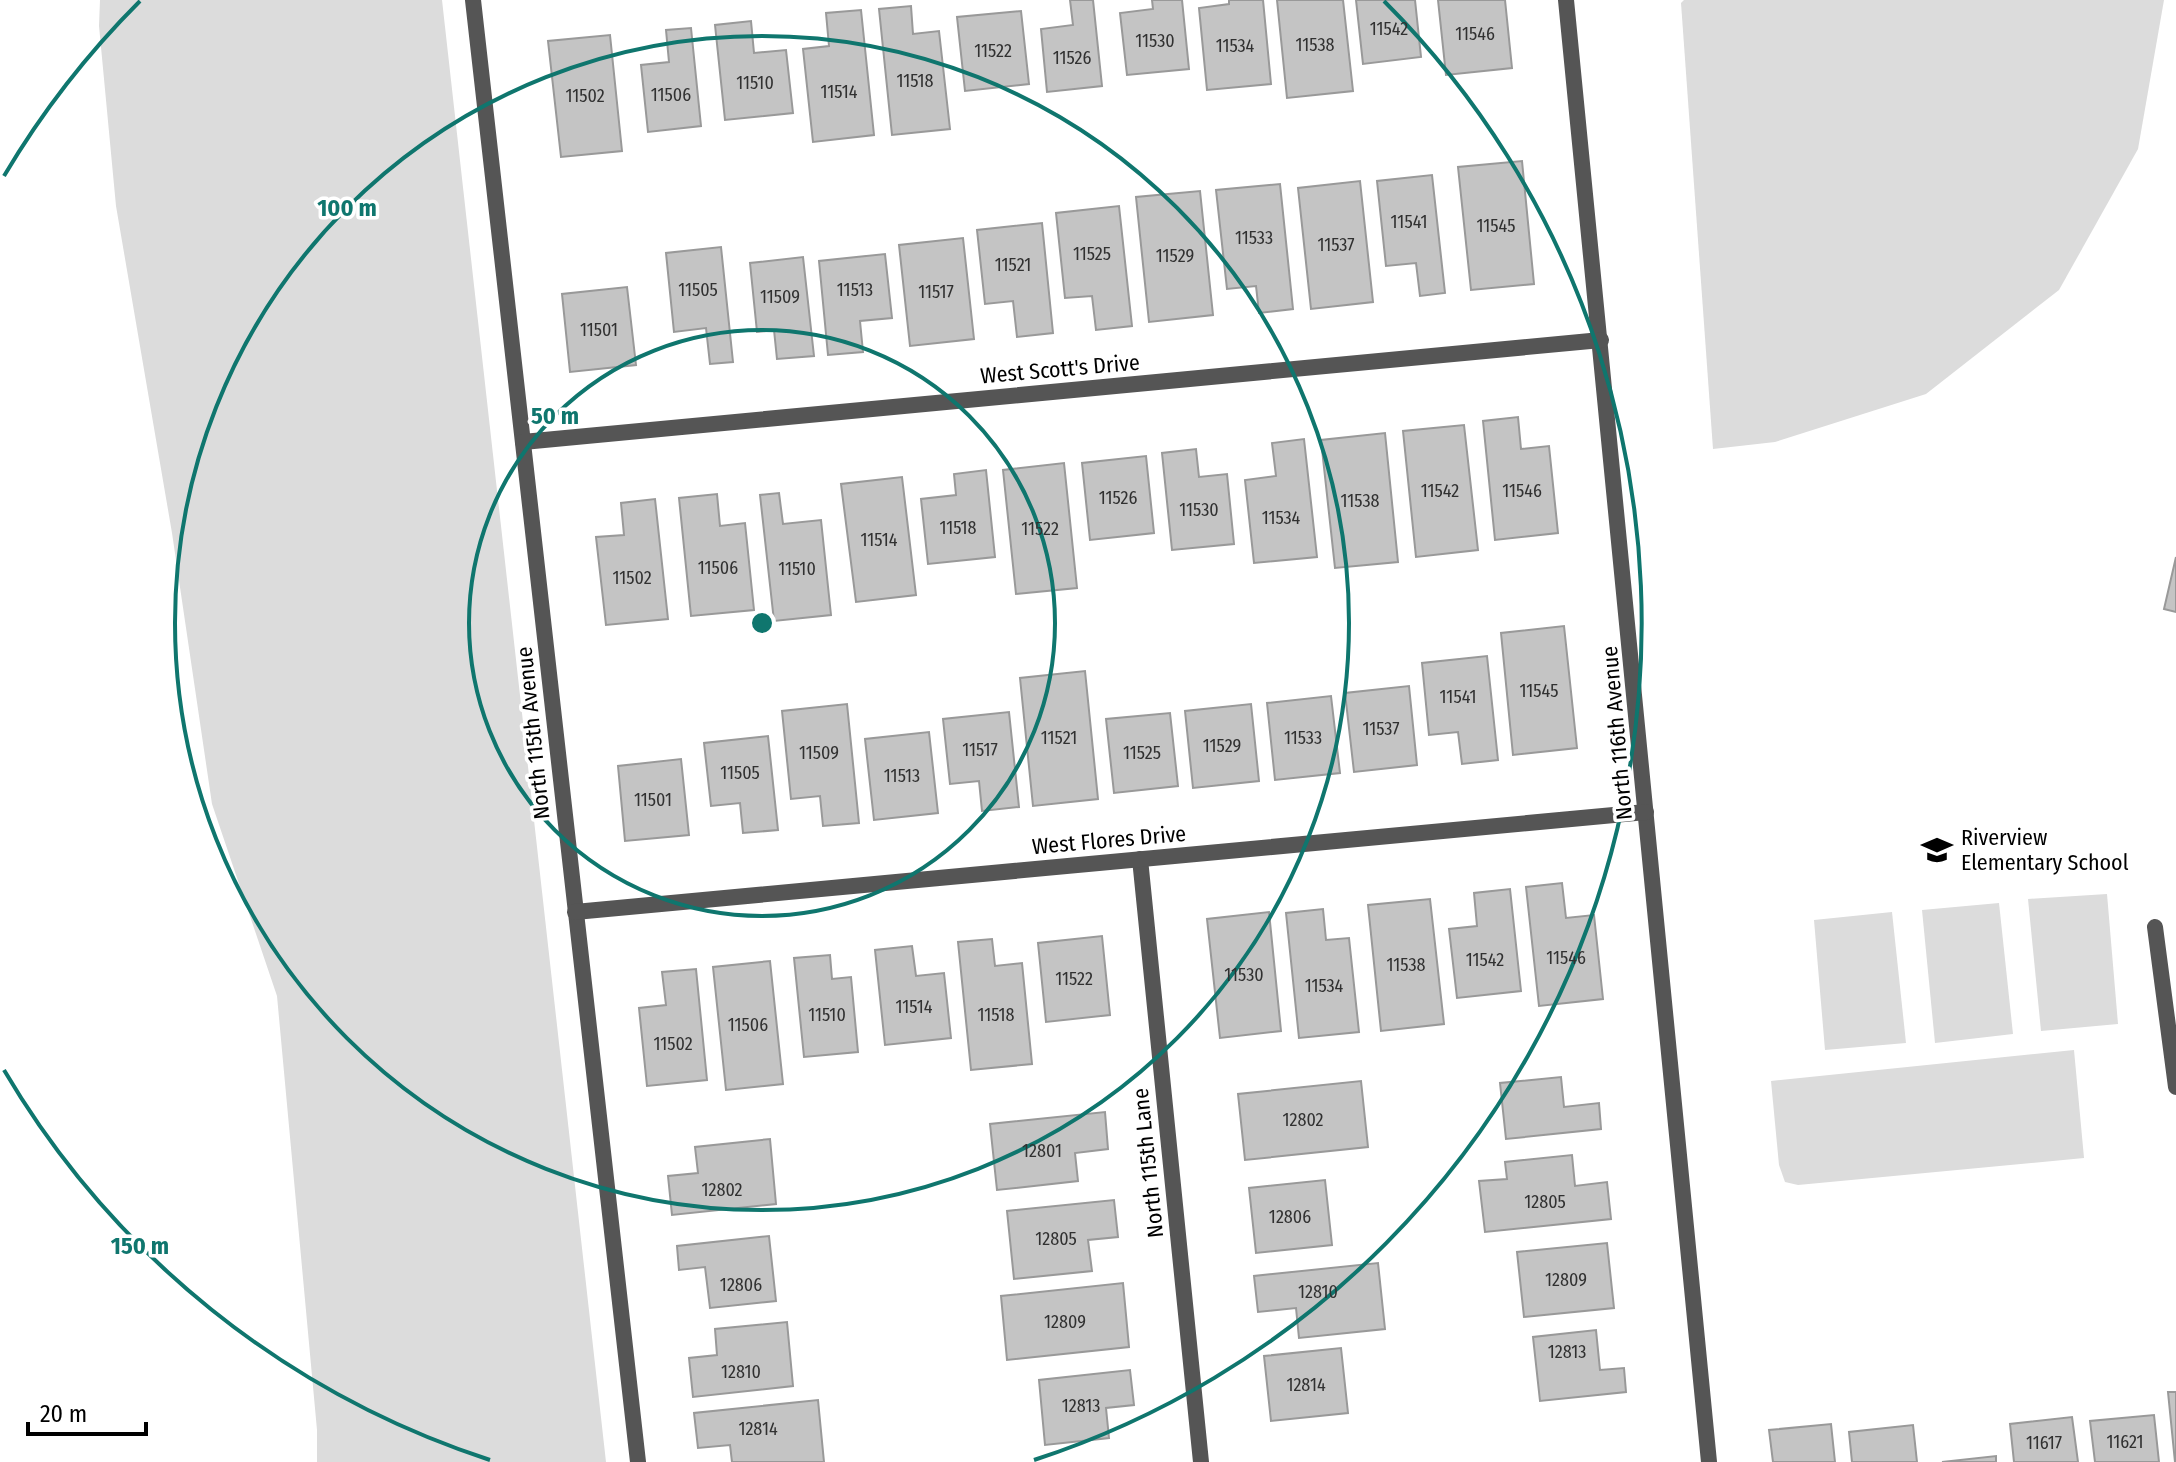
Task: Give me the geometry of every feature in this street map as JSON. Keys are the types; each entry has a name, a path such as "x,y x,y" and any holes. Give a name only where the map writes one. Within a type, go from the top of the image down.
{"street":[{"name":"North 115th Avenue","path":"473,0 638,1462"},
{"name":"North 116th Avenue","path":"1566,0 1709,1462"},
{"name":"West Scott's Drive","path":"523,442 1601,340"},
{"name":"West Flores Drive","path":"575,912 1646,812"},
{"name":"North 115th Lane","path":"1140,859 1201,1462"},
{"path":"2155,927 2176,1087"}],"shaded area":[{"path":"100,0 442,0 606,1462 317,1462 317,1430 277,996 212,804 172,533 116,206 99,26"},
{"path":"1684,0 2164,0 2138,149 2059,290 1926,394 1775,442 1713,449 1681,3"},
{"path":"2107,894 2118,1024 2041,1031 2028,899"},
{"path":"1999,903 2013,1034 1935,1043 1922,910"},
{"path":"1892,912 1906,1043 1825,1050 1814,920"},
{"path":"2074,1050 2084,1158 1798,1185 1785,1182 1779,1165 1771,1081"}],"building":[{"path":"1070,0 1093,0 1102,86 1047,92 1041,29 1073,25"},
{"path":"1152,0 1182,0 1189,69 1127,75 1120,13 1153,9"},
{"path":"1229,0 1263,0 1271,84 1207,90 1199,8 1229,4"},
{"path":"1277,0 1343,0 1353,91 1287,98"},
{"path":"1356,0 1415,0 1421,57 1363,64"},
{"path":"1438,0 1505,0 1512,68 1446,75"},
{"path":"911,6 913,34 939,31 950,129 892,135 879,9"},
{"path":"861,10 874,135 813,142 803,49 829,46 826,13"},
{"path":"1021,11 1029,84 965,91 957,17"},
{"path":"751,21 754,53 786,50 793,113 725,120 715,25"},
{"path":"691,28 701,126 648,132 641,65 669,62 666,30"},
{"path":"610,35 622,151 561,157 548,41"},
{"path":"1522,161 1534,284 1471,290 1458,167"},
{"path":"1432,175 1445,293 1420,296 1416,263 1386,266 1377,181"},
{"path":"1360,181 1373,302 1311,309 1298,188"},
{"path":"1280,184 1293,309 1259,313 1256,286 1227,289 1216,190"},
{"path":"1200,191 1213,315 1149,322 1136,197"},
{"path":"1119,206 1132,326 1096,330 1092,296 1065,298 1056,213"},
{"path":"1042,223 1053,333 1017,337 1013,301 985,304 977,230"},
{"path":"963,238 974,339 910,346 899,245"},
{"path":"721,247 733,362 710,364 706,328 674,332 666,253"},
{"path":"885,254 892,318 860,321 863,352 828,355 819,261"},
{"path":"803,257 814,356 777,359 774,330 757,332 750,263"},
{"path":"627,287 636,365 570,372 562,294"},
{"path":"1518,417 1521,449 1549,446 1558,533 1495,540 1483,421"},
{"path":"1464,425 1478,550 1416,557 1403,431"},
{"path":"1385,433 1398,562 1335,568 1321,440"},
{"path":"1304,439 1317,557 1254,563 1245,480 1276,476 1272,443"},
{"path":"1196,449 1199,477 1227,474 1234,544 1172,550 1162,453"},
{"path":"1146,456 1154,533 1090,540 1082,463"},
{"path":"1064,463 1077,588 1016,594 1003,470"},
{"path":"986,470 995,557 928,564 921,499 956,495 954,474"},
{"path":"902,477 916,595 856,602 841,484"},
{"path":"779,493 783,524 821,520 831,615 774,621 760,495"},
{"path":"717,494 720,526 745,523 754,610 691,616 679,498"},
{"path":"655,499 668,619 606,625 596,537 624,535 621,503"},
{"path":"2176,557 2176,612 2164,609"},
{"path":"1564,626 1577,748 1513,755 1501,633"},
{"path":"1487,656 1498,760 1462,764 1458,732 1429,735 1422,663"},
{"path":"1085,671 1098,799 1033,806 1020,678"},
{"path":"1409,686 1417,765 1354,772 1345,693"},
{"path":"1331,696 1340,773 1275,780 1267,703"},
{"path":"847,704 859,823 823,826 820,796 791,799 782,711"},
{"path":"1251,704 1259,781 1193,788 1185,711"},
{"path":"1009,712 1019,807 982,811 979,781 950,784 943,719"},
{"path":"1170,713 1178,786 1114,793 1106,719"},
{"path":"929,732 938,813 874,820 865,739"},
{"path":"768,736 778,830 743,833 740,803 711,806 704,743"},
{"path":"681,759 689,835 625,841 618,766"},
{"path":"1562,883 1566,918 1594,915 1603,999 1539,1006 1526,887"},
{"path":"1510,889 1521,991 1457,998 1449,929 1477,926 1474,893"},
{"path":"1430,899 1444,1024 1381,1031 1368,905"},
{"path":"1323,909 1326,940 1349,938 1359,1032 1299,1038 1286,913"},
{"path":"1269,912 1281,1031 1220,1038 1207,919"},
{"path":"1102,936 1110,1015 1046,1022 1038,943"},
{"path":"992,939 995,966 1022,963 1032,1064 971,1070 958,942"},
{"path":"912,946 916,976 944,973 951,1038 885,1045 875,950"},
{"path":"830,955 832,979 851,977 858,1052 804,1057 794,958"},
{"path":"770,961 783,1084 726,1090 713,967"},
{"path":"696,969 707,1080 647,1086 639,1008 666,1005 662,972"},
{"path":"1561,1077 1564,1107 1599,1103 1601,1129 1506,1139 1500,1083"},
{"path":"1361,1081 1368,1147 1245,1160 1238,1094"},
{"path":"1105,1112 1108,1149 1075,1153 1078,1181 997,1190 990,1124"},
{"path":"770,1139 776,1204 672,1215 668,1176 698,1173 695,1147"},
{"path":"1572,1155 1575,1186 1607,1182 1611,1219 1485,1232 1479,1181 1507,1179 1505,1162"},
{"path":"1325,1180 1332,1245 1256,1253 1249,1188"},
{"path":"1114,1200 1118,1237 1088,1240 1092,1271 1014,1279 1007,1211"},
{"path":"769,1236 776,1301 710,1308 705,1267 679,1270 677,1246"},
{"path":"1607,1243 1614,1308 1524,1317 1517,1252"},
{"path":"1378,1263 1385,1329 1299,1338 1296,1308 1258,1312 1254,1276"},
{"path":"1123,1283 1129,1347 1007,1360 1001,1296"},
{"path":"787,1322 793,1386 693,1397 689,1358 717,1355 715,1329"},
{"path":"1596,1330 1600,1370 1624,1368 1626,1392 1540,1401 1533,1337"},
{"path":"1341,1348 1348,1413 1271,1421 1264,1356"},
{"path":"1130,1370 1134,1405 1106,1408 1109,1438 1045,1445 1039,1380"},
{"path":"2168,1392 2176,1392 2176,1462 2175,1462"},
{"path":"818,1400 824,1462 732,1462 730,1445 698,1448 694,1413"},
{"path":"2154,1415 2159,1462 2095,1462 2090,1421"},
{"path":"2072,1417 2078,1462 2014,1462 2010,1424"},
{"path":"1831,1424 1835,1462 1773,1462 1769,1430"},
{"path":"1913,1425 1917,1462 1852,1462 1849,1432"},
{"path":"1996,1456 1996,1462 1942,1462"}],"place":[{"name":"Riverview Elementary School","path":"1937,850"}]}
